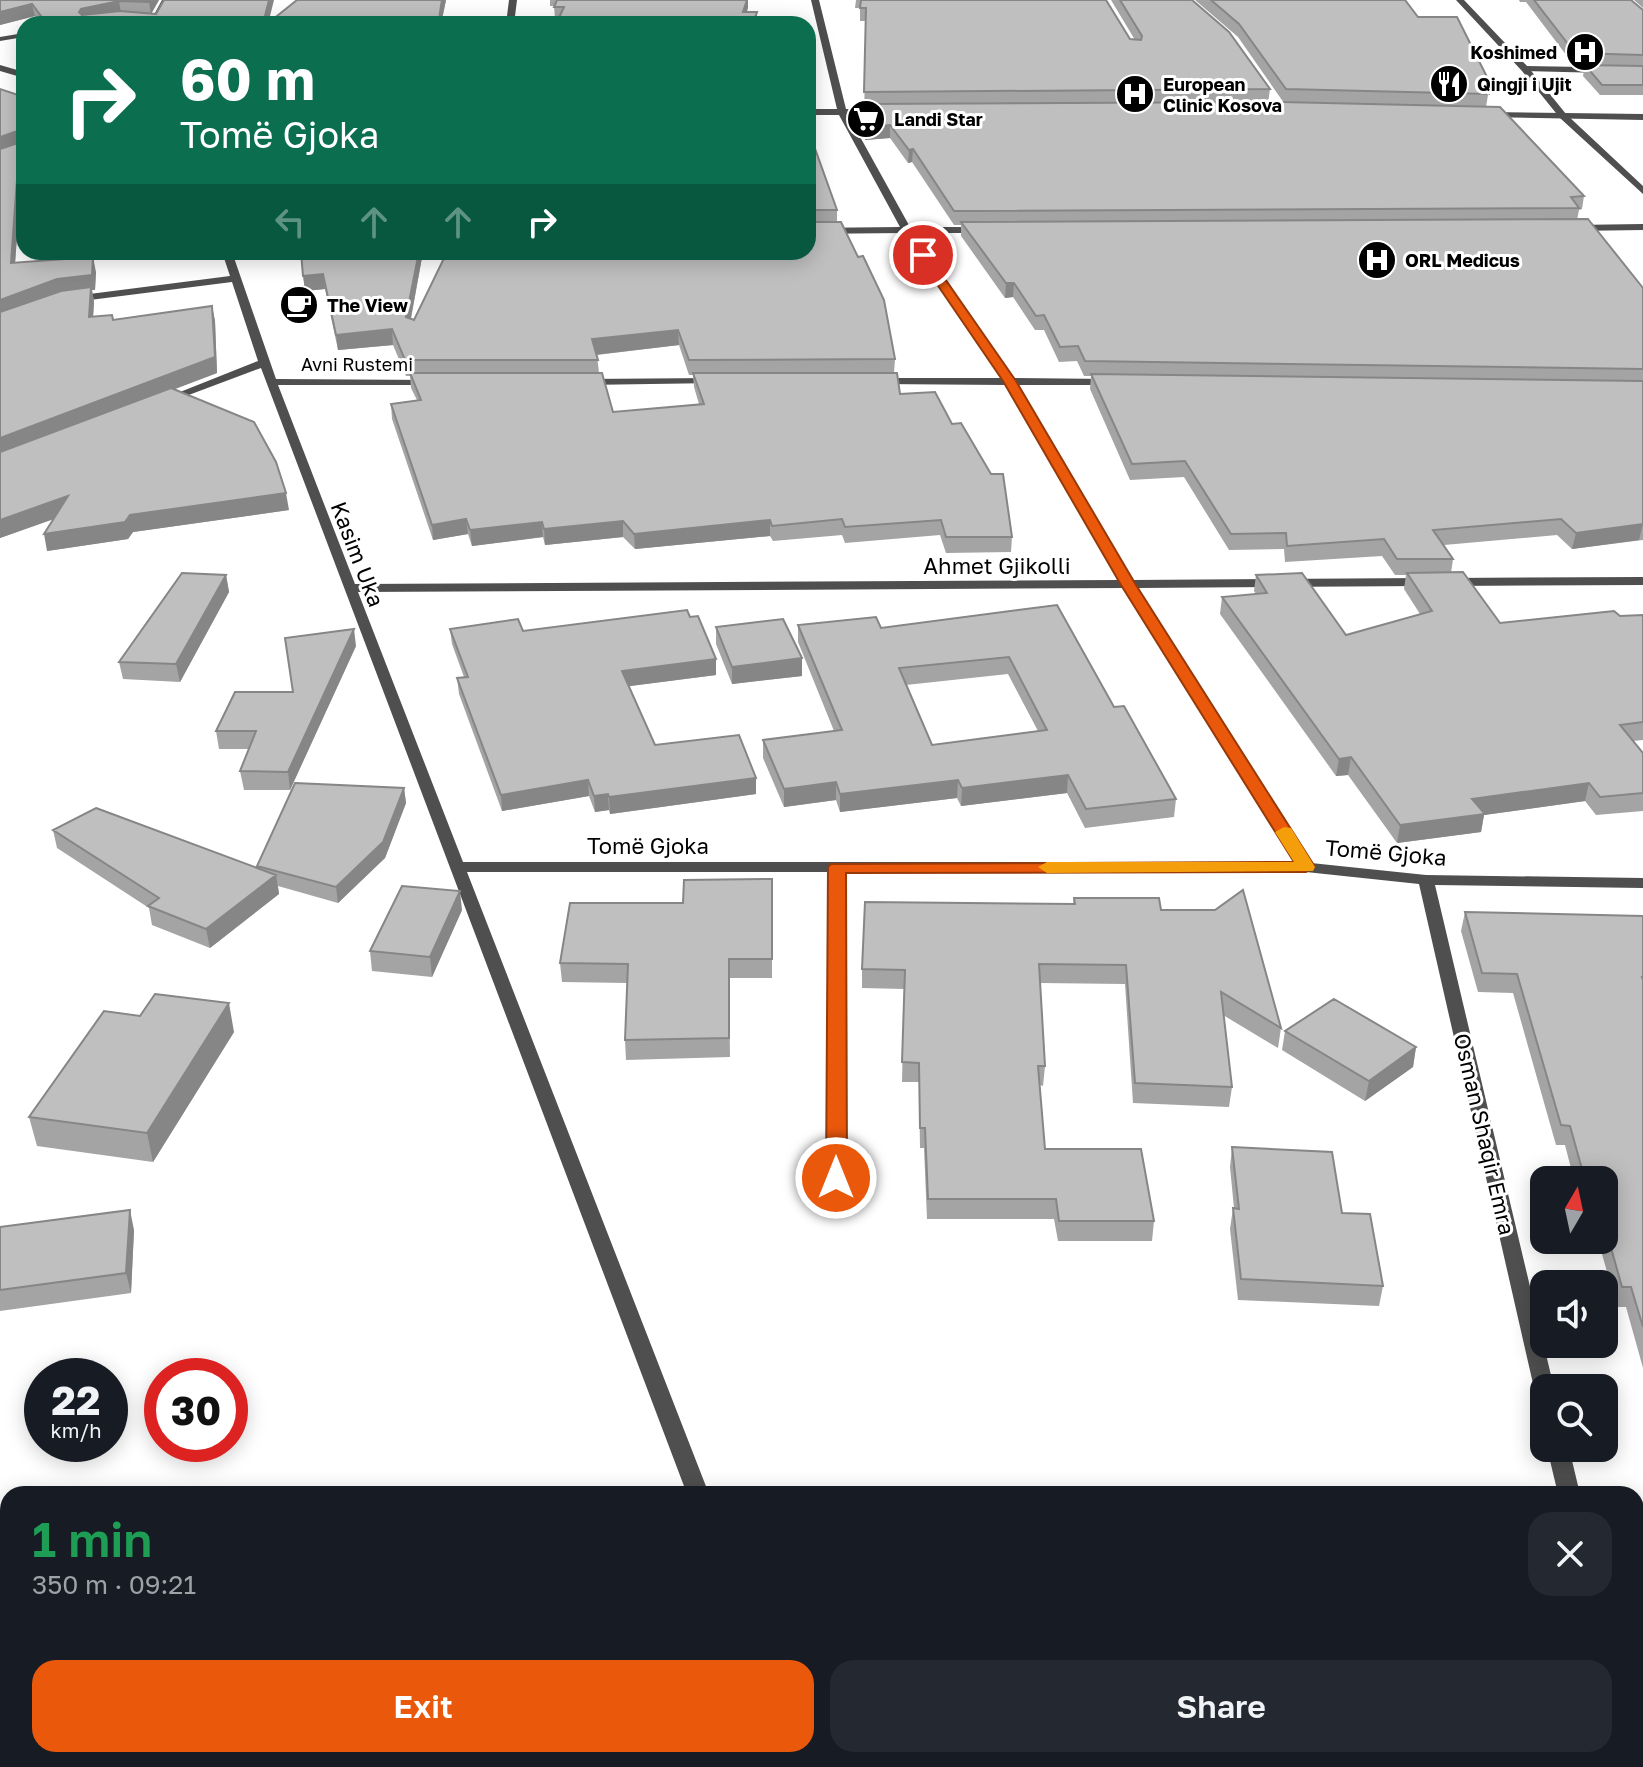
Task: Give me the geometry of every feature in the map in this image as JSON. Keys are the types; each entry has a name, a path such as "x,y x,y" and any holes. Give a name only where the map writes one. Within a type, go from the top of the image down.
{"street":[{"path":"815,0 842,112 906,230 1009,381 1129,585 1306,867"},
{"path":"1460,0 1525,69 1563,116 1643,191"},
{"path":"1525,69 1643,71"},
{"path":"816,112 889,112"},
{"path":"1472,114 1643,117"},
{"path":"1565,228 1643,227"},
{"path":"816,231 1000,230"},
{"name":"Kasim Uka","path":"229,260 271,382 695,1486"},
{"path":"61,300 235,278"},
{"path":"147,407 264,363"},
{"path":"570,382 727,381"},
{"path":"868,381 1120,382"},
{"name":"Avni Rustemi","path":"271,382 444,382"},
{"name":"Ahmet Gjikolli","path":"350,588 1643,581"},
{"name":"Tomë Gjoka","path":"458,867 1306,867 1426,880 1643,883"},
{"path":"836,1178 837,867"},
{"name":"Osman Shaqir Emra","path":"1426,880 1541,1374"},
{"path":"1561,1462 1567,1486"}],"building":[{"path":"0,0 150,0 119,1 81,9 79,12 82,15 120,11 156,14 164,0 269,0 265,16 41,16 32,4 0,12"},
{"path":"297,0 442,0 440,16 277,16"},
{"path":"557,0 747,0 743,12 757,12 756,16 560,16 564,7 554,7"},
{"path":"861,0 1106,0 1130,39 1141,40 1142,36 1120,0 1192,0 1229,32 1270,89 864,92 866,8 860,8"},
{"path":"1211,0 1405,0 1418,17 1457,17 1490,83 1479,84 1488,94 1286,89 1239,24"},
{"path":"1534,0 1631,0 1643,10 1643,55 1575,53"},
{"path":"1585,65 1643,66 1643,85 1602,85"},
{"path":"0,89 16,94 16,131 0,137"},
{"path":"1281,102 1500,107 1584,196 1571,197 1579,208 954,211 913,149 909,150 890,125 865,127 864,104"},
{"path":"16,144 11,263 93,260 92,275 57,279 0,300 0,149"},
{"path":"816,151 837,210 816,210"},
{"path":"1588,219 1643,288 1643,369 1085,361 1078,346 1060,347 1044,315 1036,316 1014,283 1006,283 961,222"},
{"path":"816,222 841,222 858,257 863,256 884,300 895,359 689,360 678,330 592,339 598,360 405,360 392,329 336,335 323,274 303,276 302,260 417,260 406,317 414,320 443,260 816,260"},
{"path":"91,287 89,317 112,315 113,320 212,306 215,357 0,438 0,312 61,291"},
{"path":"410,373 602,373 613,412 704,404 693,373 897,373 900,394 935,392 952,424 961,423 991,474 1003,474 1012,537 946,537 941,520 845,527 842,519 772,526 770,520 634,534 623,521 544,529 542,522 470,530 466,519 432,525 391,404 421,400"},
{"path":"1091,374 1643,381 1643,524 1576,533 1561,519 1433,530 1453,559 1397,559 1384,539 1287,546 1286,533 1231,534 1185,461 1132,464"},
{"path":"171,388 254,422 276,462 286,493 130,515 125,522 44,534 68,496 0,520 0,452"},
{"path":"1463,572 1500,623 1614,611 1620,616 1643,615 1643,722 1620,725 1643,753 1643,793 1600,797 1589,783 1472,799 1485,814 1400,825 1351,757 1339,759 1222,597 1267,593 1256,575 1302,573 1346,635 1432,611 1407,573"},
{"path":"182,573 226,575 176,664 119,662"},
{"path":"1057,605 1114,707 1124,706 1176,799 1086,809 1068,775 962,788 958,780 840,794 836,782 784,789 763,740 842,730 798,625 876,617 881,628","holes":["1009,657 1047,730 932,745 899,668"]},
{"path":"687,610 690,617 698,616 716,659 622,671 655,745 739,735 756,778 609,797 608,794 594,796 588,780 501,795 457,678 468,677 450,629 518,619 523,631"},
{"path":"783,619 802,658 732,667 716,627"},
{"path":"354,629 288,772 240,771 256,731 216,731 235,692 293,692 285,638"},
{"path":"295,783 404,788 383,842 336,887 257,866"},
{"path":"96,808 276,875 206,929 148,906 159,898 53,830"},
{"path":"772,879 772,959 729,959 729,1038 625,1040 628,964 560,963 570,903 683,903 684,880"},
{"path":"402,886 460,891 430,957 370,951"},
{"path":"1243,890 1281,1028 1221,992 1232,1087 1135,1083 1126,965 1039,964 1045,1066 1038,1066 1045,1149 1141,1149 1154,1221 1059,1221 1056,1199 928,1199 925,1128 920,1128 919,1063 902,1062 905,970 862,969 865,902 1075,904 1074,898 1159,898 1161,910 1215,910"},
{"path":"1465,912 1643,916 1643,1327 1631,1287 1622,1287 1613,1254 1618,1254 1618,1166 1581,1166 1570,1126 1561,1125 1517,974 1482,973"},
{"path":"155,994 229,1003 147,1133 29,1117 104,1011 140,1016"},
{"path":"1334,999 1416,1047 1369,1081 1285,1031"},
{"path":"1232,1147 1332,1152 1342,1213 1370,1214 1383,1286 1241,1279 1233,1208 1239,1209"},
{"path":"130,1210 126,1273 0,1290 0,1227"}],"slow traffic":[{"path":"1047,867 1306,867 1284,832"}],"place":[{"name":"Koshimed","path":"1585,52"},
{"name":"Qingji i Ujit","path":"1449,84"},
{"name":"European Clinic Kosova","path":"1135,94"},
{"name":"Landi Star","path":"866,119"},
{"name":"ORL Medicus","path":"1377,260"},
{"name":"The View","path":"299,305"}],"route":[{"path":"836,1178 837,867 1306,867 1129,585 1009,381 923,255"}]}
